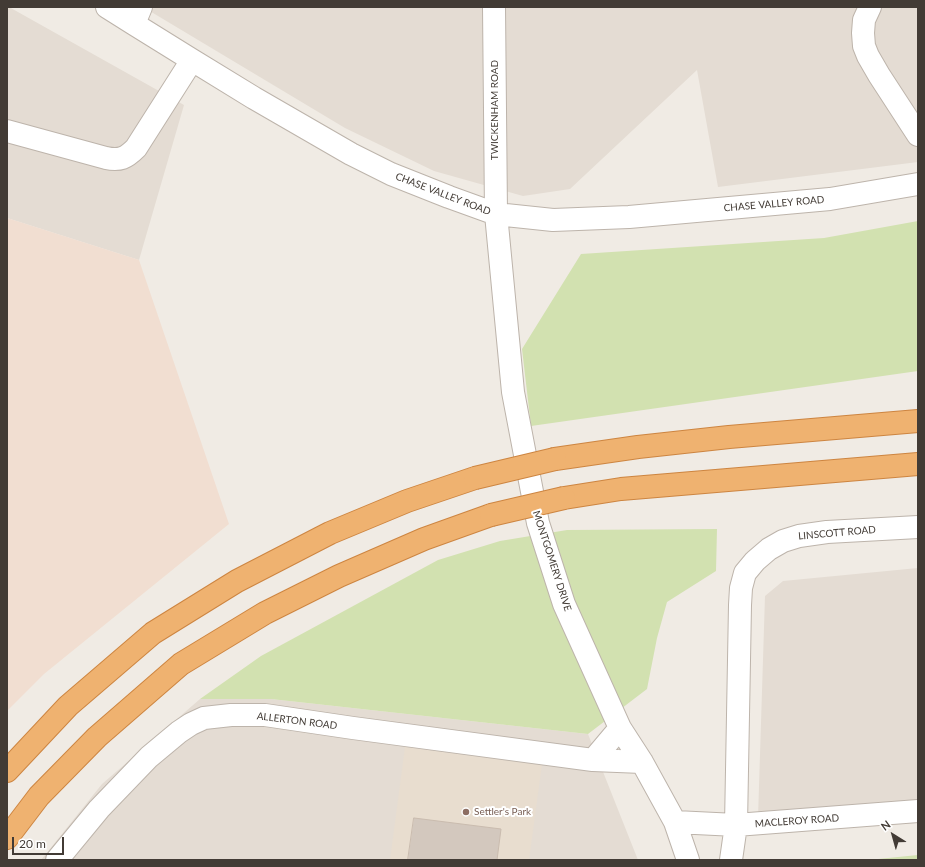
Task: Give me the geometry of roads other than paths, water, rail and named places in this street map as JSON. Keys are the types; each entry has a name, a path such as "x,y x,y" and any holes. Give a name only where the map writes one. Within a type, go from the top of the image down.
{"highway":[{"path":"7,771 68,706 153,633 237,581 330,533 407,501 475,478 555,459 638,446 918,421"},
{"path":"7,838 39,796 97,737 181,664 265,613 339,576 424,540 491,515 564,498 622,489 918,464"}],"street":[{"name":"CHASE VALLEY ROAD","path":"108,7 137,16 192,60 260,102 351,154 391,174 448,198 496,214 553,220 629,218 830,199 918,184"},
{"name":"TWICKENHAM ROAD","path":"494,7 496,214"},
{"path":"870,7 864,20 864,46 882,81 918,135"},
{"path":"7,131 113,160 126,157 136,148 192,60"},
{"name":"MONTGOMERY DRIVE","path":"496,214 513,392 538,523 564,604 620,728 642,762 675,822 688,860"},
{"name":"LINSCOTT ROAD","path":"736,825 739,633 742,588 745,573 768,549 783,540 827,532 918,527"},
{"name":"ALLERTON ROAD","path":"57,860 99,809 149,757 179,732 204,718 231,715 265,715 593,760 642,762"},
{"path":"593,760 620,728"},
{"name":"MACLEROY ROAD","path":"675,822 736,825 918,811"},
{"path":"731,860 736,825"}],"place":[{"name":"Settler's Park","path":"466,812"}]}
